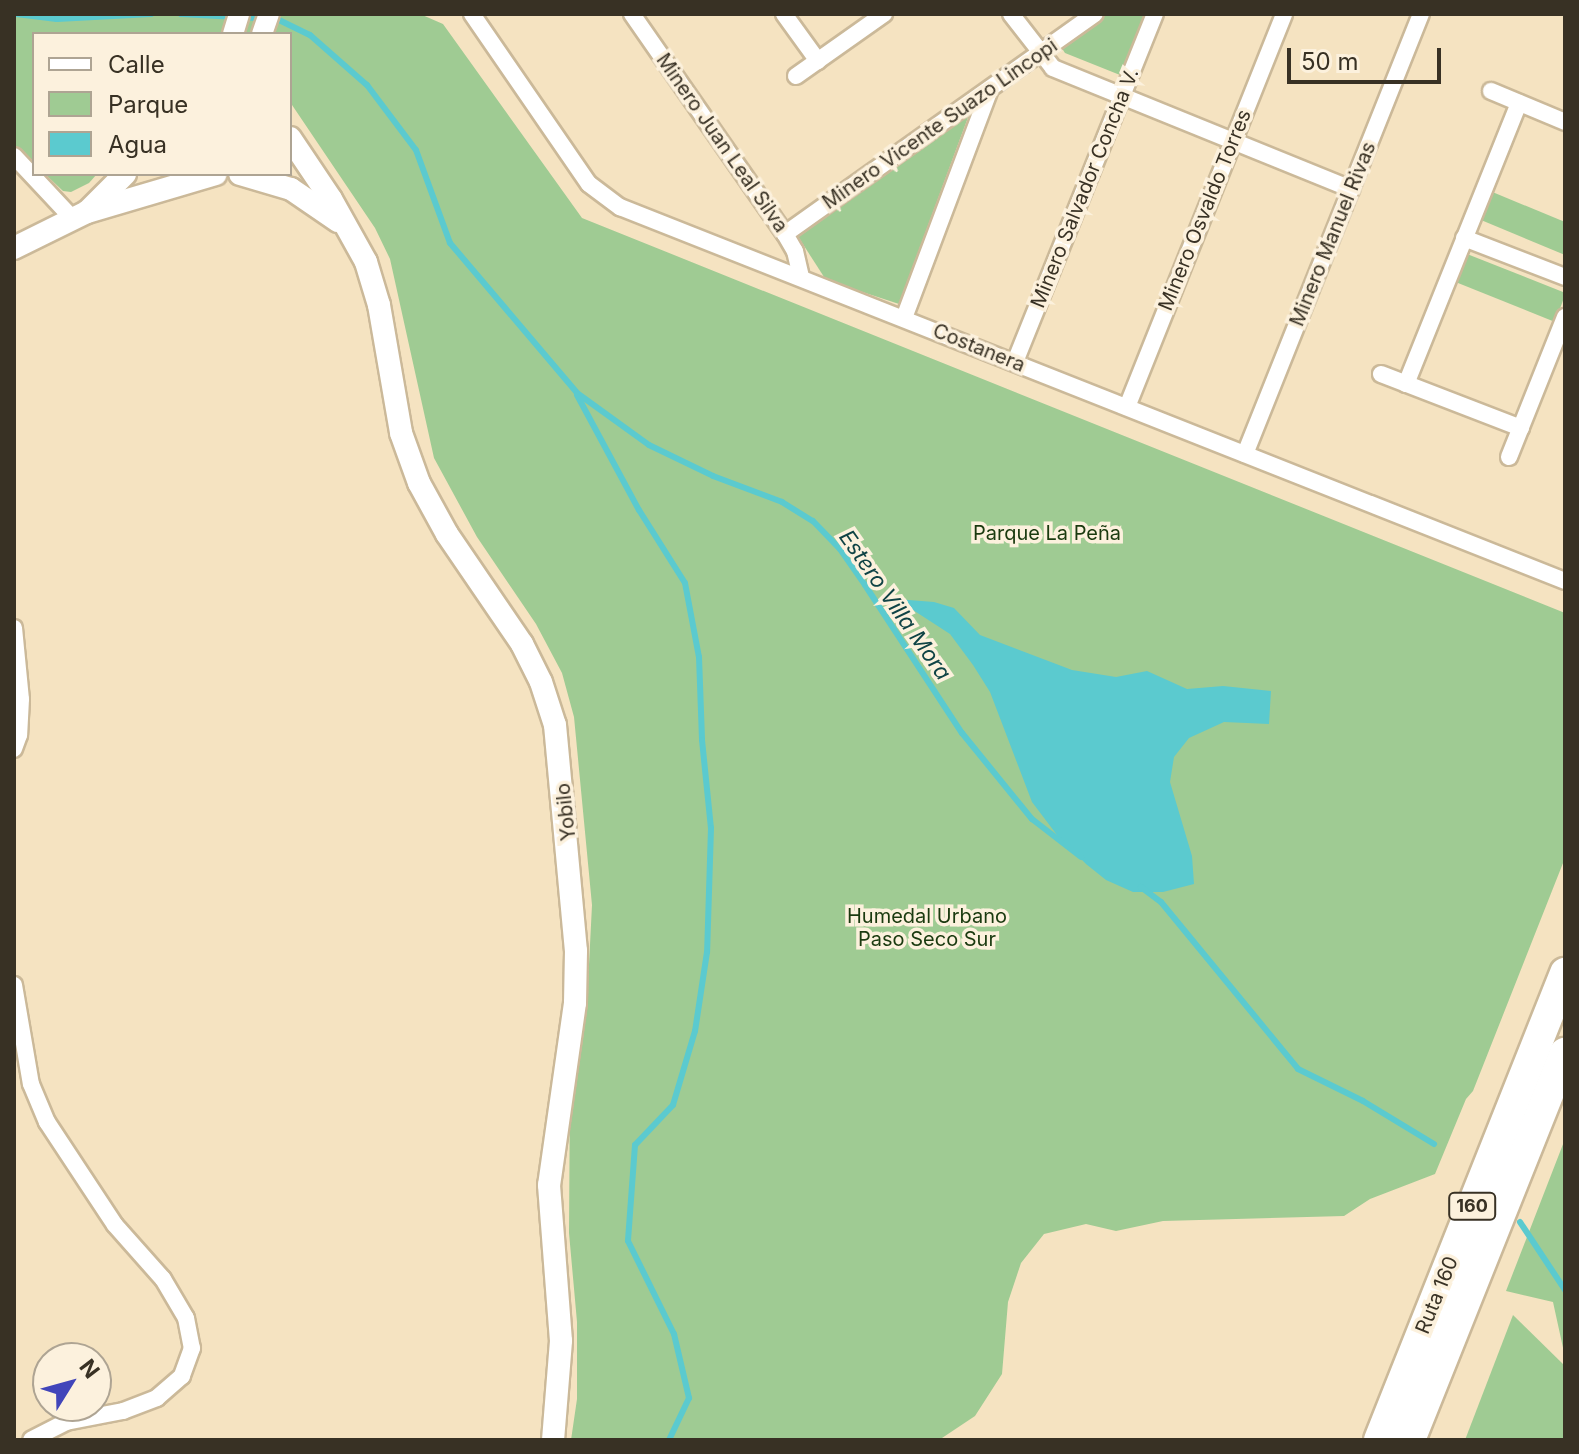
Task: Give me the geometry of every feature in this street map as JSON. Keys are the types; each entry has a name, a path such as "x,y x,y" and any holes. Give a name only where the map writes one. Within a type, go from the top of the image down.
{"highway":[{"name":"Ruta 160","path":"1379,1440 1565,973"},
{"name":"Ruta 160","path":"1410,1440 1565,1053"}],"main road":[{"name":"Yobilo","path":"292,141 348,230 374,283 399,421 419,483 447,534 533,662 549,704 559,748 571,863 576,980 549,1185 561,1341 553,1440"},
{"path":"79,215 123,176"},
{"path":"14,248 79,215 209,176"},
{"name":"Yobilo","path":"247,176 291,189 348,230"}],"street":[{"name":"Costanera","path":"472,14 598,193 620,207 1565,581"},
{"name":"Minero Juan Leal Silva","path":"632,14 785,234 795,251 801,277"},
{"path":"784,14 818,61"},
{"path":"796,76 884,14"},
{"path":"1011,14 1039,54 1053,68 1351,189"},
{"name":"Minero Vicente Suazo Lincopi","path":"785,234 1095,14"},
{"name":"Minero Salvador Concha V.","path":"1015,362 1155,14"},
{"name":"Minero Osvaldo Torres","path":"1127,407 1284,14"},
{"name":"Minero Manuel Rivas","path":"1245,454 1421,14"},
{"path":"904,318 990,89"},
{"path":"1491,91 1565,122"},
{"path":"1406,384 1519,103"},
{"path":"14,156 32,172"},
{"path":"36,176 79,215"},
{"path":"1464,238 1565,277"},
{"path":"1509,457 1565,317"},
{"path":"1381,374 1521,428"},
{"path":"14,628 21,699 19,735 14,749"},
{"path":"14,985 31,1084 47,1122 115,1225 163,1279 186,1318 192,1348 182,1376 157,1398 123,1411 66,1422 31,1440"}],"green space":[{"name":"Humedal Urbano Paso Seco Sur","path":"14,14 420,14 443,24 582,218 1565,613 1565,858 1473,1091 1466,1099 1435,1174 1370,1199 1344,1216 1163,1221 1116,1231 1086,1224 1044,1234 1021,1263 1008,1302 1002,1374 975,1416 939,1440 571,1440 577,1399 577,1322 569,1233 570,1081 587,1004 592,905 574,717 562,673 536,624 477,537 434,458 390,259 375,228 292,105 292,32 32,32 32,162 14,144"},
{"path":"1100,14 1147,14 1120,75 1065,53 1059,44"},
{"path":"970,112 899,304 826,280 797,235"},
{"path":"47,176 95,176 89,183 71,192 63,191"},
{"path":"1490,191 1565,222 1565,255 1481,220 1479,217"},
{"path":"1467,254 1563,292 1565,295 1555,322 1453,281 1463,256"},
{"path":"1565,1139 1565,1357 1553,1302 1506,1291"},
{"path":"1513,1315 1565,1366 1565,1440 1465,1440"}],"water":[{"path":"896,599 934,602 954,608 980,635 1072,670 1116,677 1147,671 1187,689 1223,686 1271,691 1269,724 1224,722 1189,738 1174,757 1170,782 1192,856 1194,884 1163,892 1133,892 1106,880 1086,864 1057,835 1032,802 990,692 973,665 950,634"}],"waterway":[{"name":"Estero Villa Mora","path":"16,14 57,19 151,14"},
{"name":"Estero Villa Mora","path":"181,14 277,19 310,35 367,85 416,150 450,243 577,393 649,445 713,476 782,502 813,521 840,549 962,733 1032,819 1081,857"},
{"path":"577,395 639,510 685,583 699,657 702,740 711,828 707,952 695,1031 673,1105 635,1145 628,1241 674,1334 689,1398 669,1440"},
{"name":"Estero Villa Mora","path":"1141,887 1161,902 1298,1069 1363,1101 1434,1144"},
{"name":"Estero Villa Mora","path":"1520,1222 1565,1290"}],"park label":[{"name":"Parque La Peña","path":"1047,533"}]}
